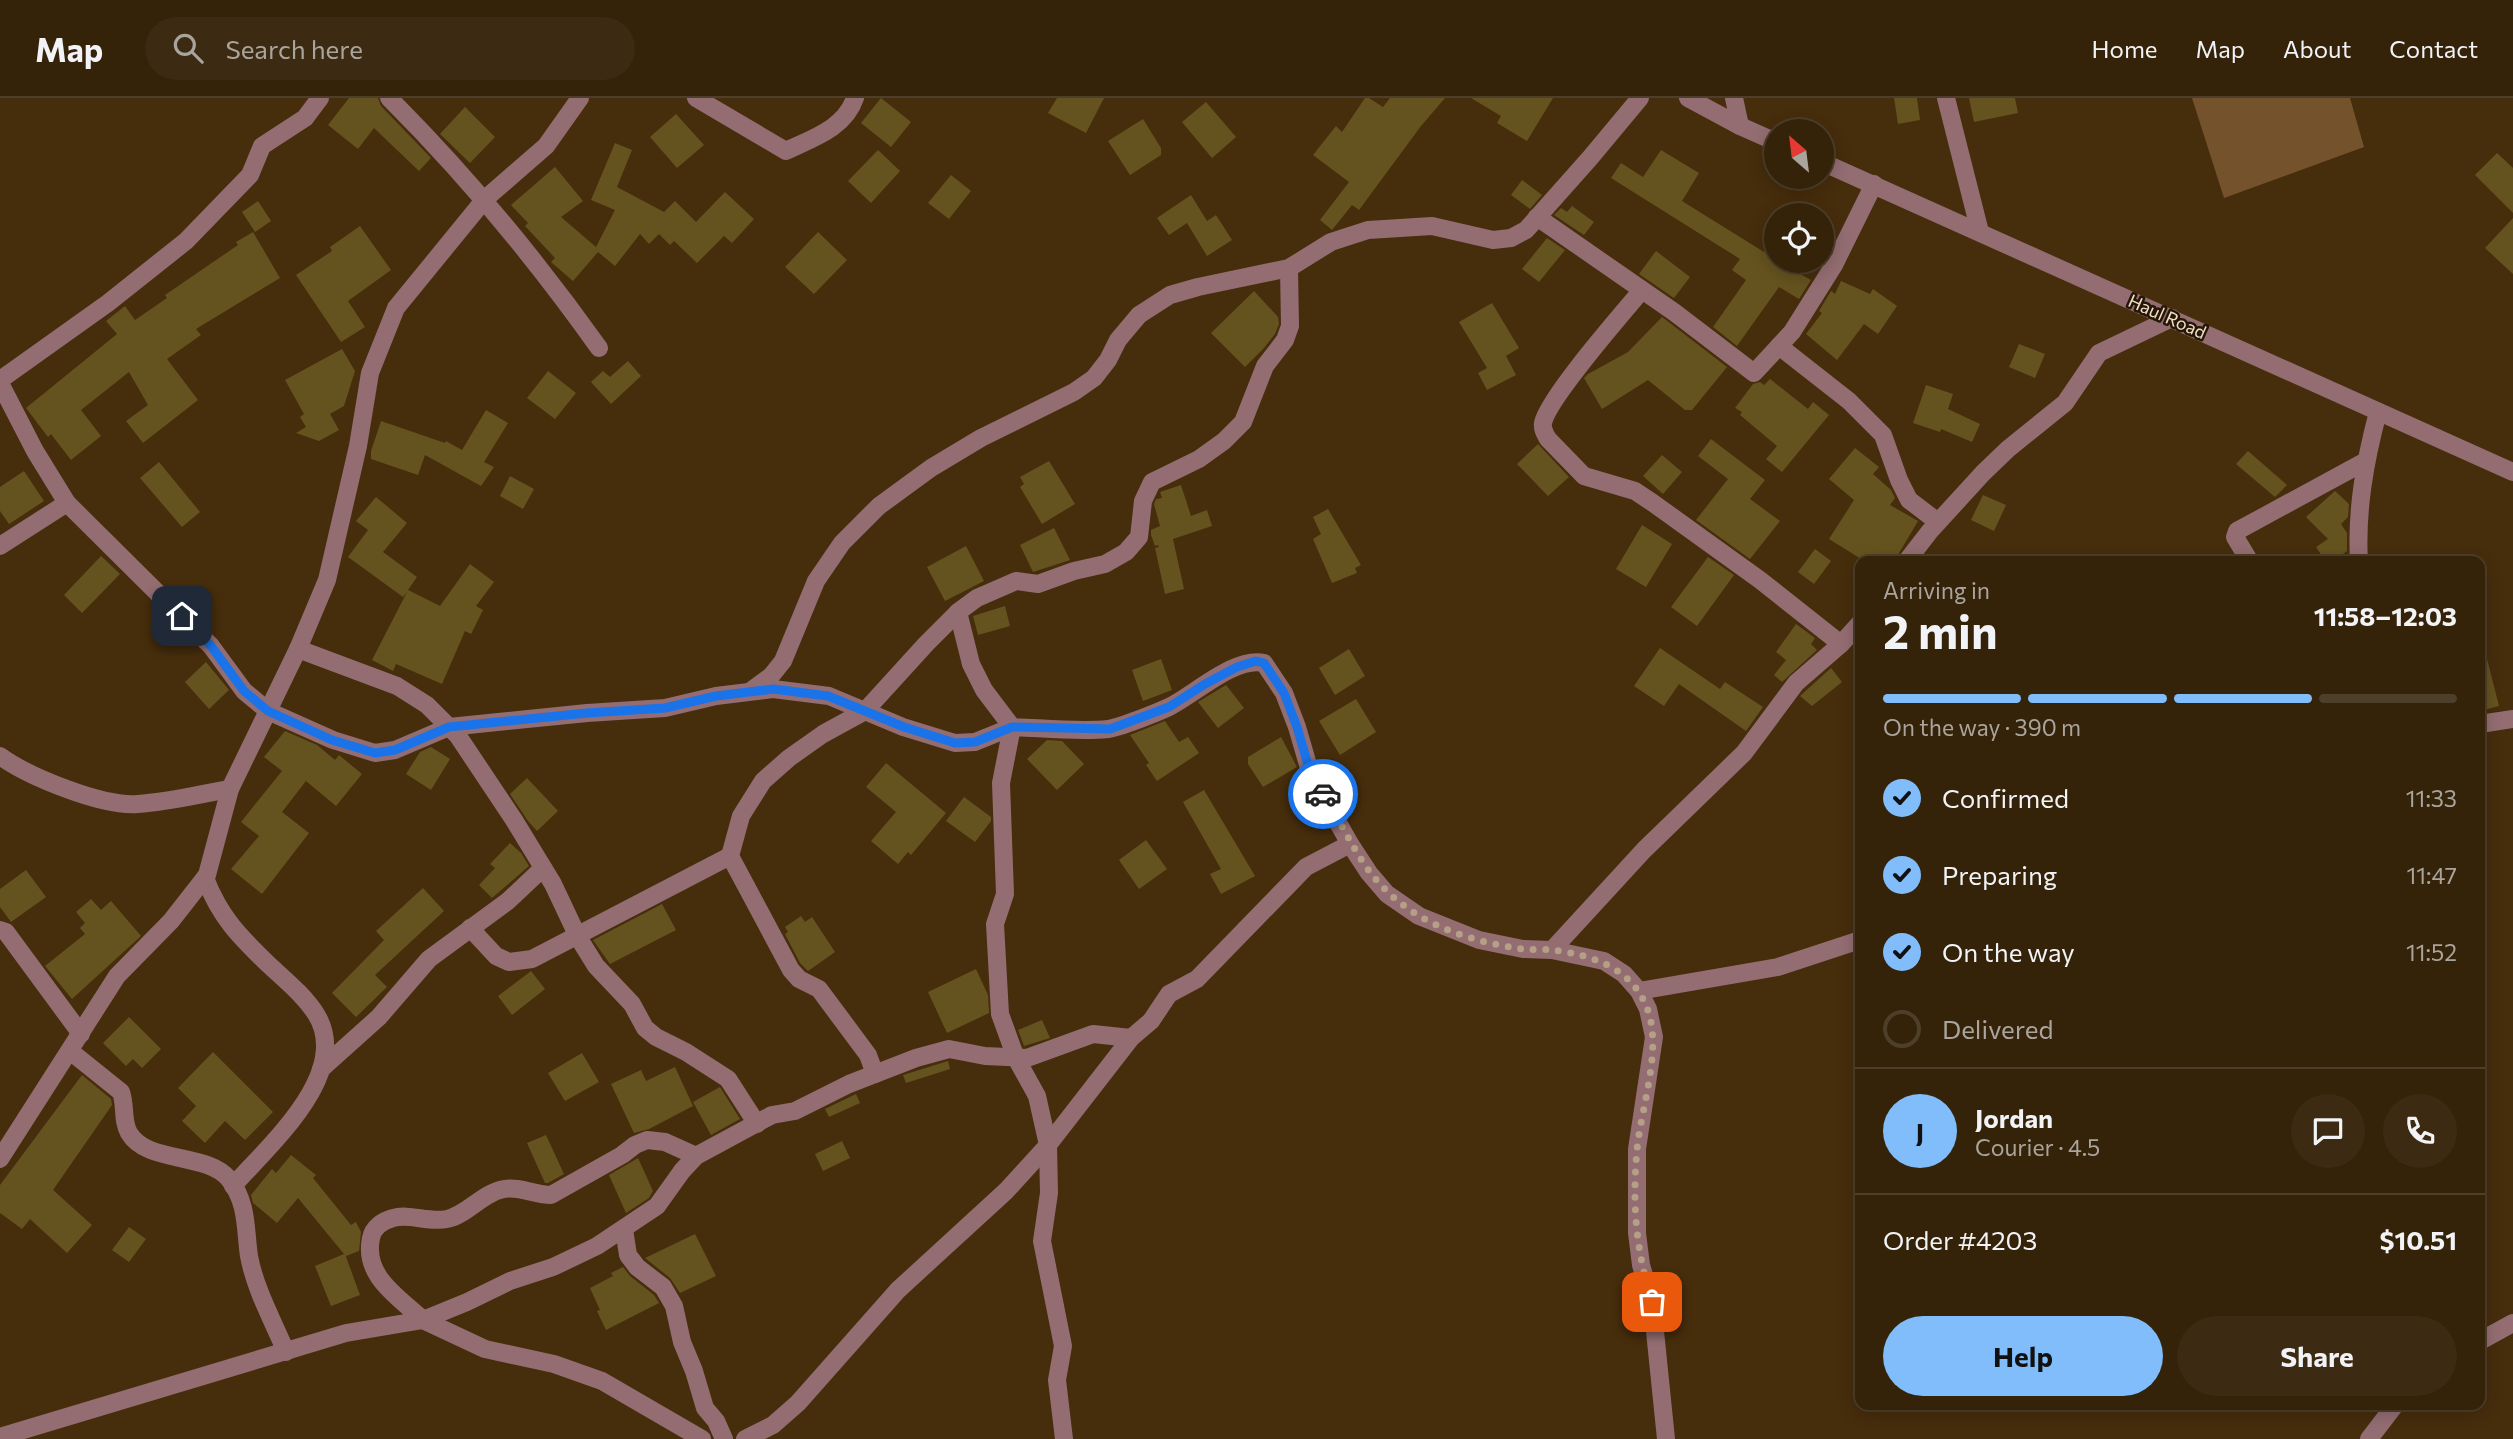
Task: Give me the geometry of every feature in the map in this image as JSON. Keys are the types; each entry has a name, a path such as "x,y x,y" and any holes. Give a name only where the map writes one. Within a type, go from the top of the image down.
{"street":[{"path":"320,98 305,118 262,146 250,176 186,241 108,303 0,381 35,451 67,503 211,646 244,691 268,711 332,740 375,753 395,750 449,727 665,708 716,696 773,689 828,696 904,727 955,743 975,742 1012,727 1110,729 1169,707 1237,667 1256,661 1264,663 1284,693 1311,775 1350,844 1387,894 1419,916 1479,940 1523,949 1552,950 1604,961 1624,975 1639,991 1648,1009 1654,1037 1637,1149 1637,1233 1641,1265 1652,1302 1666,1439"},
{"path":"389,98 485,199 559,292 599,348"},
{"path":"0,1159 117,976 171,921 205,878 230,789 298,649 327,580 358,446 370,373 396,308 485,199 546,146 580,98"},
{"path":"696,98 786,151 834,127 850,112 855,98"},
{"path":"750,692 771,676 783,661 816,581 842,543 879,506 931,468 981,438 1074,392 1094,378 1108,360 1118,340 1139,315 1170,295 1289,268 1331,242 1368,230 1432,226 1493,240 1511,238 1525,230 1537,217 1640,98"},
{"path":"1688,98 1764,137"},
{"path":"1734,98 1740,126"},
{"path":"1946,98 1980,232"},
{"name":"Haul Road","path":"1834,167 2513,472"},
{"path":"1537,217 1754,373 1793,332 1834,265 1874,184"},
{"path":"875,1074 868,1055 819,989 799,979 791,970 730,856 741,816 763,781 812,742 865,711 926,644 958,612 977,598 1016,580 1038,584 1074,571 1105,564 1126,552 1139,537 1143,501 1152,482 1199,459 1224,441 1243,422 1265,366 1285,340 1290,327 1289,268"},
{"path":"1642,290 1555,399 1543,423 1544,432 1584,476 1635,491 1760,580 1841,644"},
{"path":"1911,556 1938,522 2008,449 2065,403 2099,353 2172,318"},
{"path":"1779,346 1849,401 1883,435 1909,500 1938,522"},
{"path":"2359,556 2357,528 2366,461 2378,411"},
{"path":"2246,556 2235,537 2237,531 2366,461"},
{"path":"0,546 67,503"},
{"path":"958,612 975,672 984,690 1012,727 1001,783 1005,894 995,924 1000,1014 1016,1058 1037,1096 1048,1145 1049,1193 1042,1241 1063,1346 1056,1380 1065,1439"},
{"path":"1552,950 1644,850 1744,753 1796,683 1855,629"},
{"path":"298,649 397,685 427,705 458,736 543,868 596,966 632,1004 645,1027 656,1037 686,1052 728,1079 757,1124"},
{"path":"2485,723 2513,719"},
{"path":"0,756 15,767 61,786 115,803 138,804 230,789"},
{"path":"745,1439 773,1425 798,1403 898,1290 1006,1191 1048,1145 1131,1038 1151,1021 1169,994 1197,979 1306,867 1350,844"},
{"path":"470,928 496,956 509,962 532,959 730,856"},
{"path":"321,1069 379,1017 429,959 509,901 543,868"},
{"path":"205,878 212,898 232,929 291,986 316,1015 324,1037 324,1058 316,1083 298,1112 233,1186"},
{"path":"0,930 6,932 81,1034"},
{"path":"1639,991 1739,976 1778,967 1855,942"},
{"path":"0,1437 346,1333 423,1320 510,1281 553,1267 597,1246 657,1206 682,1171 696,1157 772,1115 795,1111 916,1058 949,1049 985,1056 1027,1058 1093,1034 1131,1038"},
{"path":"70,1051 121,1092 125,1102 126,1126 131,1137 145,1147 168,1156 199,1161 229,1178 247,1218 249,1256 257,1283 286,1352"},
{"path":"696,1157 665,1142 647,1140 551,1195 538,1195 518,1188 502,1189 447,1219 395,1217 380,1223 372,1232 369,1247 374,1271 387,1288 423,1320 485,1349 554,1364 602,1381 702,1439"},
{"path":"624,1229 628,1255 637,1267 663,1287 674,1306 682,1342 705,1408 716,1421 724,1439"},
{"path":"2485,1338 2513,1323"},
{"path":"2369,1439 2391,1410"}],"shaded area":[{"path":"2192,98 2350,98 2364,147 2224,198"}],"building":[{"path":"349,98 378,98 381,106 431,158 419,171 374,128 358,149 328,125"},
{"path":"881,98 911,122 891,147 861,123"},
{"path":"1057,98 1104,98 1086,133 1048,113"},
{"path":"1365,98 1383,107 1390,98 1445,98 1359,210 1352,205 1332,230 1320,220 1349,182 1313,155 1336,126 1342,132"},
{"path":"1471,98 1553,98 1527,141 1497,123 1501,116"},
{"path":"1894,98 1917,98 1920,120 1898,124"},
{"path":"1969,98 2015,98 2018,113 1974,122"},
{"path":"1206,102 1236,137 1212,158 1182,122"},
{"path":"465,107 495,137 470,163 440,134"},
{"path":"676,114 704,145 677,168 650,137"},
{"path":"1143,119 1161,148 1161,155 1130,175 1108,141"},
{"path":"615,143 632,150 617,187 664,212 675,201 696,222 725,192 754,219 732,243 724,236 697,263 674,241 670,245 659,234 649,244 640,234 615,266 598,252 573,281 551,262 555,258 525,226 528,223 511,205 555,167 583,201 561,217 596,247 615,210 591,200"},
{"path":"878,150 900,171 871,203 848,181"},
{"path":"1661,150 1699,173 1682,201 1764,252 1764,273 1798,273 1811,280 1799,299 1779,287 1737,346 1713,327 1746,280 1732,270 1740,259 1611,178 1621,163 1643,177"},
{"path":"2497,153 2513,168 2513,213 2475,175"},
{"path":"951,175 971,191 949,219 928,203"},
{"path":"1522,180 1542,195 1530,209 1511,195"},
{"path":"1191,195 1207,221 1216,215 1232,240 1207,256 1187,223 1169,235 1157,218"},
{"path":"258,201 271,221 255,232 242,212"},
{"path":"1572,206 1594,222 1584,235 1554,215 1561,208 1567,212"},
{"path":"2513,218 2513,274 2485,248"},
{"path":"360,226 391,270 348,301 365,327 341,342 296,275 332,251 330,247"},
{"path":"253,232 280,278 196,329 201,335 167,359 198,400 143,443 126,421 148,405 129,372 81,410 101,436 71,460 51,434 48,437 26,408 117,334 106,321 125,306 135,320 167,298 165,295 238,245 236,242"},
{"path":"818,232 847,260 814,294 785,267"},
{"path":"1547,238 1565,250 1539,282 1522,269"},
{"path":"1656,251 1690,277 1674,298 1639,274"},
{"path":"1841,281 1870,294 1873,289 1897,306 1878,334 1864,324 1837,360 1806,334 1822,313 1819,311 1831,291 1835,294"},
{"path":"1254,291 1278,317 1279,324 1264,348 1245,367 1211,333"},
{"path":"1492,303 1519,348 1506,356 1516,375 1487,390 1478,373 1487,368 1459,322"},
{"path":"1662,317 1727,367 1692,410 1685,410 1648,380 1602,409 1584,378 1628,352"},
{"path":"2019,344 2045,354 2035,378 2009,367"},
{"path":"342,349 355,371 344,406 330,414 339,430 319,441 296,433 306,427 300,417 304,414 285,380"},
{"path":"628,361 641,376 611,404 591,382 603,371 610,377"},
{"path":"548,371 576,393 555,419 527,398"},
{"path":"1770,379 1808,409 1813,402 1829,415 1782,472 1766,459 1777,446 1735,408 1753,384 1760,382 1764,385"},
{"path":"1926,385 1953,394 1948,409 1980,424 1972,442 1941,429 1940,432 1913,423"},
{"path":"486,410 508,423 484,462 494,467 481,486 425,455 418,475 371,459 381,421 445,443 446,441 462,450"},
{"path":"1711,439 1765,480 1750,499 1780,521 1750,559 1696,520 1728,479 1698,456"},
{"path":"1538,444 1569,477 1548,496 1517,464"},
{"path":"1855,448 1879,467 1873,474 1891,490 1895,498 1890,505 1918,521 1897,556 1856,556 1829,539 1854,500 1829,479"},
{"path":"2248,451 2287,485 2275,497 2236,464"},
{"path":"1662,455 1682,472 1663,494 1643,476"},
{"path":"1049,461 1075,504 1042,524 1020,487 1024,484 1020,477"},
{"path":"159,462 200,512 182,527 140,478"},
{"path":"24,471 44,501 9,524 0,511 0,487"},
{"path":"510,476 534,489 523,509 500,496"},
{"path":"1181,485 1191,516 1207,510 1212,526 1173,539 1184,589 1165,594 1155,548 1159,547 1155,546 1151,535 1151,530 1160,526 1154,504 1156,499 1162,498 1160,492"},
{"path":"2335,491 2349,504 2348,517 2341,524 2347,533 2347,551 2340,556 2322,556 2316,547 2328,539 2306,517"},
{"path":"1983,495 2006,505 1994,531 1971,520"},
{"path":"376,497 407,523 383,552 417,577 408,590 440,606 470,564 494,582 476,606 483,610 471,634 465,631 442,684 396,664 393,671 372,660 407,592 403,597 348,557 368,530 356,521"},
{"path":"1328,509 1361,565 1355,568 1357,573 1332,583 1313,539 1321,534 1313,517"},
{"path":"1642,525 1672,544 1646,587 1616,569"},
{"path":"1054,528 1070,560 1033,572 1020,545"},
{"path":"966,546 984,581 945,601 927,567"},
{"path":"1815,549 1831,561 1814,584 1798,572"},
{"path":"101,556 120,574 82,613 64,595"},
{"path":"1708,557 1734,575 1697,626 1671,607"},
{"path":"1005,606 1010,626 978,635 973,616"},
{"path":"1796,624 1815,638 1811,644 1817,650 1782,682 1774,675 1786,660 1776,652"},
{"path":"1660,648 1720,689 1725,682 1763,707 1746,731 1679,684 1664,706 1634,686"},
{"path":"1349,649 1365,676 1335,695 1319,668"},
{"path":"2485,655 2499,706 2485,710"},
{"path":"1161,659 1172,690 1143,701 1132,670"},
{"path":"206,662 229,690 209,709 185,682"},
{"path":"1831,668 1842,682 1812,706 1800,696"},
{"path":"1226,685 1244,708 1218,728 1198,702"},
{"path":"1356,699 1376,732 1340,755 1319,721"},
{"path":"1165,721 1179,742 1188,737 1199,753 1157,781 1146,765 1149,763 1130,735"},
{"path":"285,731 317,745 335,760 339,755 362,774 336,806 306,781 282,812 309,833 262,894 231,869 259,836 241,822 282,771 264,757"},
{"path":"1281,737 1297,767 1263,787 1248,764 1248,757"},
{"path":"1047,740 1062,741 1084,764 1057,790 1027,759"},
{"path":"431,747 450,759 431,790 406,774 420,752"},
{"path":"886,763 946,813 911,855 908,852 898,864 871,841 896,812 866,787"},
{"path":"527,778 558,811 537,831 510,794"},
{"path":"1204,790 1255,876 1221,894 1210,874 1221,869 1183,802"},
{"path":"964,797 991,817 991,821 975,842 946,821"},
{"path":"1146,840 1167,869 1139,889 1119,860"},
{"path":"510,843 521,853 529,866 492,898 479,885 495,868 490,864"},
{"path":"26,870 46,897 11,922 0,907 0,889"},
{"path":"423,888 444,911 375,975 387,987 356,1017 332,993 384,940 376,931"},
{"path":"91,899 101,910 111,901 141,936 72,999 45,966 85,934 80,928 85,923 76,912"},
{"path":"662,904 676,930 610,964 593,940"},
{"path":"801,916 805,922 812,917 835,952 808,971 800,963 785,934 788,932 785,927"},
{"path":"976,969 988,995 989,1013 947,1033 928,992"},
{"path":"531,971 545,989 512,1015 498,996"},
{"path":"129,1017 161,1049 142,1068 133,1059 126,1066 103,1043"},
{"path":"1042,1020 1050,1038 1024,1046 1018,1030"},
{"path":"213,1052 273,1112 245,1140 225,1121 205,1143 182,1121 196,1106 178,1088"},
{"path":"582,1053 599,1082 565,1101 548,1073"},
{"path":"948,1061 950,1069 906,1083 903,1075"},
{"path":"675,1067 693,1106 649,1129 634,1133 611,1084 641,1070 646,1081"},
{"path":"82,1075 111,1099 112,1105 53,1190 92,1225 67,1253 30,1219 22,1229 0,1213 0,1185"},
{"path":"720,1087 740,1119 711,1135 693,1102"},
{"path":"856,1094 860,1103 829,1117 825,1109"},
{"path":"546,1135 564,1174 548,1183 545,1183 527,1143"},
{"path":"842,1141 850,1158 823,1171 815,1154"},
{"path":"291,1155 316,1175 313,1178 351,1225 356,1222 361,1232 359,1251 346,1256 345,1254 360,1295 331,1306 315,1266 344,1254 298,1198 277,1223 253,1203 251,1195 272,1169 276,1173"},
{"path":"638,1158 653,1191 649,1198 626,1213 609,1175"},
{"path":"129,1227 146,1239 129,1262 112,1250"},
{"path":"695,1234 716,1276 680,1293 670,1278 645,1258"},
{"path":"623,1267 654,1295 659,1303 606,1330 590,1288 613,1276 611,1273"}],"way so far":[{"path":"1323,794 1369,873 1387,894 1419,916 1479,940 1523,949 1552,950 1604,961 1624,975 1639,991 1648,1009 1654,1037 1637,1149 1635,1198 1641,1265 1652,1302"}],"route":[{"path":"182,616 211,646 244,691 268,711 332,740 375,753 395,750 449,727 665,708 716,696 773,689 828,696 904,727 955,743 975,742 1012,727 1110,729 1169,707 1237,667 1256,661 1264,663 1284,693 1311,775 1323,794"}]}
